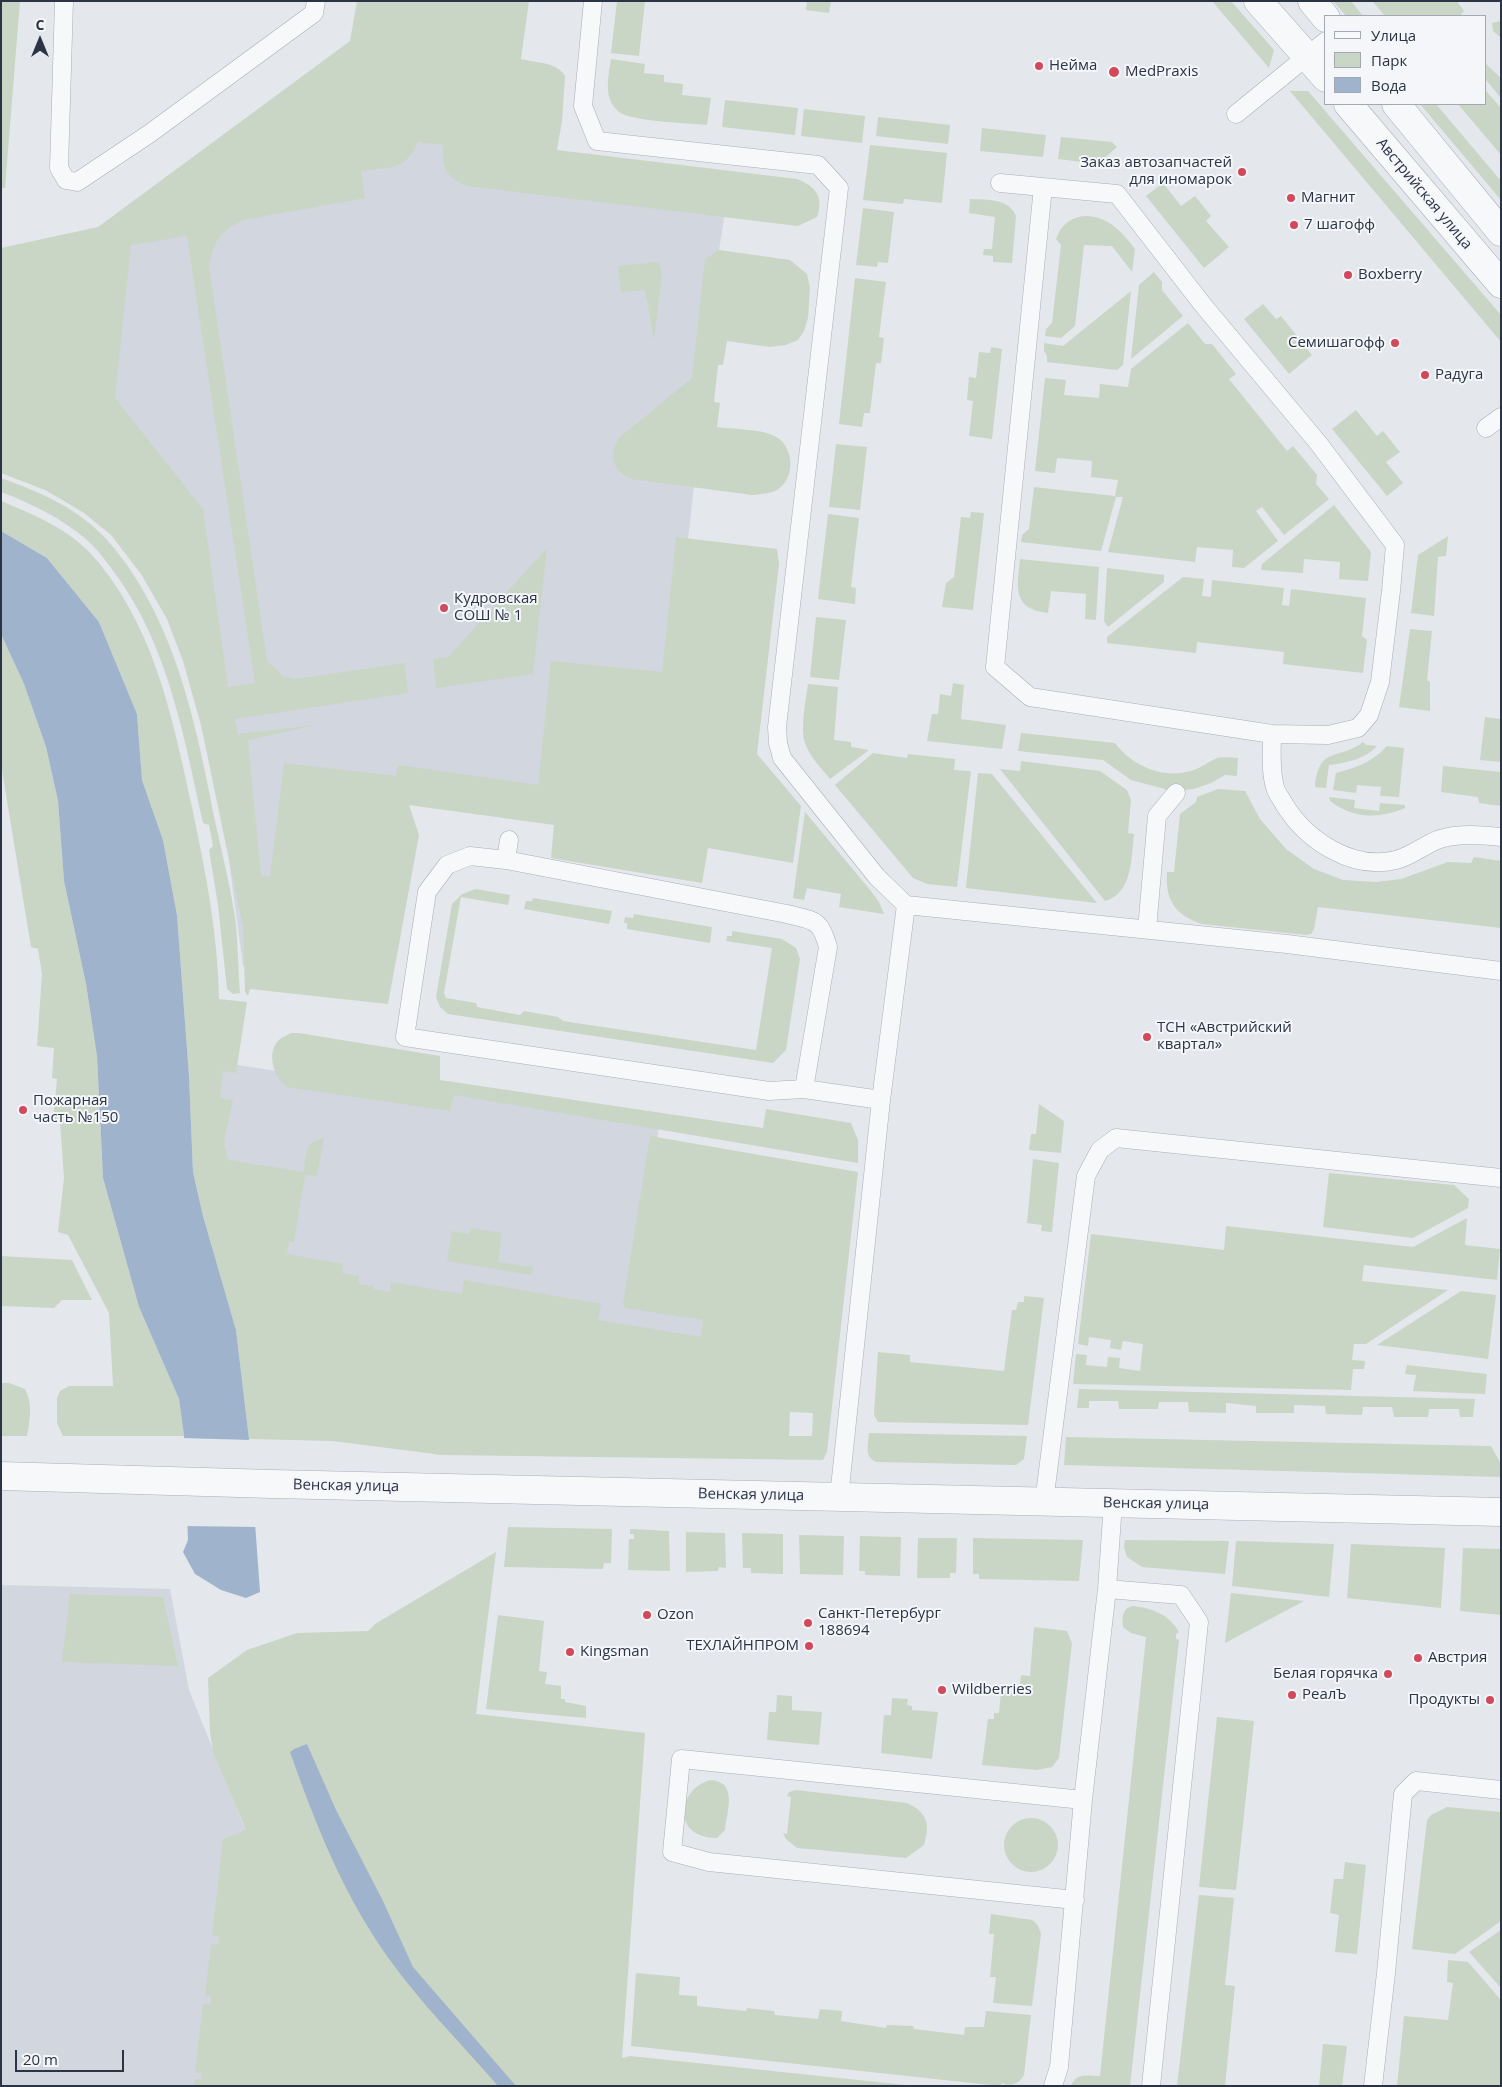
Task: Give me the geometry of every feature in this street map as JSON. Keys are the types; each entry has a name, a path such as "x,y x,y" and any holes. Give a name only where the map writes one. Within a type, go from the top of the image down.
{"street":[{"path":"1259,1 1316,48 1324,72"},
{"path":"1312,1 1324,16"},
{"name":"Австрийская улица","path":"1349,105 1501,284"},
{"path":"1397,105 1501,232"},
{"name":"Венская улица","path":"1,1476 1501,1512"}],"lane":[{"path":"64,1 59,168 66,180 77,182 149,134 314,13 316,1"},
{"path":"593,1 583,106 597,141 818,165 839,188 777,726 778,743 782,758 877,877 906,904 1286,944 1501,971"},
{"path":"1236,114 1316,48"},
{"path":"1000,183 1043,187 1117,194 1203,304 1319,444 1395,546 1392,591 1380,682 1369,715 1358,728 1328,735 1272,734 1030,698 995,667 1043,187"},
{"path":"1486,428 1501,417"},
{"path":"1272,734 1275,788 1290,814 1307,832 1327,848 1352,858 1376,862 1396,860 1440,839 1473,834 1501,837"},
{"path":"1147,929 1157,816 1176,793"},
{"path":"506,860 508,840"},
{"path":"804,1089 828,947 823,930 815,921 506,860 470,856 446,864 427,892 406,1036 769,1091 804,1089 880,1100"},
{"path":"838,1497 880,1100 906,904"},
{"path":"1044,1502 1086,1176 1100,1150 1116,1138 1501,1178"},
{"path":"1053,2086 1059,2067 1083,1800 1107,1589 1114,1503"},
{"path":"1107,1589 1181,1595 1199,1622 1151,2086"},
{"path":"1075,1900 709,1862 672,1852 681,1759 1083,1800"},
{"path":"1373,2086 1403,1794 1416,1781 1501,1790"}],"shaded area":[{"name":"Кудровская СОШ № 1","path":"300,126 491,146 726,206 719,250 671,681 711,820 394,783 366,984 243,966 226,838 203,700 106,398 122,246"},
{"path":"212,1061 392,1089 452,1093 659,1127 657,1140 749,1396 365,1387 231,1213"},
{"path":"1,1585 170,1589 189,1690 243,1824 401,2086 1,2086"}],"green space":[{"path":"1,1 20,1 5,188 1,188"},
{"path":"357,1 529,1 521,59 552,66 561,71 565,76 562,121 557,150 797,179 814,189 820,203 817,217 798,226 467,186 454,179 446,171 443,145 418,142 413,152 402,163 389,168 361,171 365,198 243,220 228,229 219,238 213,250 209,266 267,661 283,676 295,679 405,663 408,693 235,719 238,734 316,725 248,740 261,875 270,877 284,763 396,776 398,765 538,785 551,661 662,672 676,537 777,549 779,564 757,754 801,806 793,863 708,848 702,883 551,858 554,825 409,805 419,835 388,1004 250,989 248,996 245,992 243,927 201,725 183,661 167,619 141,574 111,535 84,513 45,490 1,473 1,248 98,227 350,41","holes":["187,236 255,683 228,687 203,509 115,398 131,245"]},
{"path":"617,1 645,1 639,56 611,53"},
{"path":"807,1 831,1 829,13 806,10"},
{"path":"1212,1 1231,1 1274,50 1269,68"},
{"path":"1333,1 1351,1 1362,15 1345,15"},
{"path":"1372,1 1457,1 1464,11 1461,15 1384,15"},
{"path":"1501,21 1500,37 1493,31 1492,23"},
{"path":"611,59 645,64 644,73 664,75 664,82 683,84 682,95 711,98 707,125 643,119 621,113 612,104 608,92"},
{"path":"1487,65 1501,78 1501,98 1487,81"},
{"path":"1290,91 1308,91 1501,315 1501,342"},
{"path":"1487,92 1501,108 1501,155 1459,105 1487,105"},
{"path":"725,100 798,108 795,135 722,127"},
{"path":"1421,105 1437,105 1501,181 1501,200"},
{"path":"804,109 865,116 862,143 801,136"},
{"path":"878,117 950,125 948,144 876,136"},
{"path":"982,128 1046,135 1043,157 980,151"},
{"path":"1061,137 1112,142 1117,147 1098,164 1058,159"},
{"path":"870,145 947,153 942,203 904,199 903,204 863,200"},
{"path":"1163,183 1181,206 1195,196 1211,216 1206,221 1229,247 1204,268 1146,196"},
{"path":"970,199 997,201 1013,210 1016,216 1012,263 993,262 993,256 983,255 984,249 992,249 995,217 969,213"},
{"path":"863,208 894,212 888,263 878,262 877,267 856,265"},
{"path":"1088,216 1096,217 1115,227 1135,249 1132,272 1112,246 1084,245 1075,326 1061,338 1045,336 1046,329 1052,323 1061,245 1056,239 1064,225 1072,219"},
{"path":"719,250 790,260 807,274 810,288 808,318 804,331 798,340 786,345 770,347 727,341 723,365 718,365 714,402 720,403 717,427 764,432 778,438 788,450 790,465 786,480 782,486 769,493 752,495 631,479 620,471 614,461 614,449 620,437 692,378 705,259"},
{"path":"659,262 662,275 654,340 645,290 621,292 618,266"},
{"path":"1154,272 1162,282 1162,290 1183,316 1131,359 1139,285"},
{"path":"855,278 886,282 879,337 884,338 881,363 876,363 870,413 864,413 862,427 839,424"},
{"path":"1131,291 1123,365 1117,370 1047,362 1044,343 1063,346"},
{"path":"1263,304 1276,319 1281,316 1312,355 1289,374 1244,319"},
{"path":"1188,323 1205,344 1212,344 1236,374 1229,379 1287,451 1293,446 1317,475 1316,484 1329,499 1284,535 1262,507 1256,511 1278,541 1244,568 1232,567 1233,550 1197,547 1195,562 1108,552 1123,497 1116,497 1101,551 1021,542 1022,535 1029,529 1034,487 1115,496 1118,480 1091,477 1092,461 1057,458 1055,473 1035,471 1045,378 1066,380 1064,395 1099,398 1100,384 1128,387 1131,369"},
{"path":"991,347 1002,349 992,439 969,436 973,401 967,400 969,377 976,378 979,352 990,353"},
{"path":"1356,410 1377,436 1383,431 1400,452 1386,462 1403,483 1387,496 1332,429"},
{"path":"836,444 867,447 860,510 829,507"},
{"path":"1,478 59,503 97,530 131,571 150,603 180,673 200,747 233,905 240,993 233,994 227,989 218,905 209,850 213,846 209,825 203,823 172,692 148,630 133,600 114,572 91,544 77,532 46,512 1,492"},
{"path":"1,501 41,519 78,542 99,563 119,591 149,650 170,714 198,835 214,928 219,999 247,1002 236,1073 223,1071 220,1098 233,1100 224,1141 228,1160 304,1172 309,1146 317,1140 324,1138 317,1176 305,1175 294,1242 289,1242 287,1254 343,1264 342,1273 359,1276 358,1284 374,1286 373,1289 390,1292 391,1282 462,1294 464,1280 601,1304 598,1320 701,1337 703,1320 625,1308 623,1304 650,1136 858,1172 827,1452 823,1460 442,1455 333,1441 249,1439 236,1330 203,1216 193,1172 189,1076 177,915 163,840 142,780 137,714 99,622 47,558 1,531","holes":["790,1412 813,1413 812,1436 789,1436"]},
{"path":"1334,505 1371,552 1368,581 1339,579 1340,562 1304,559 1303,573 1261,570 1262,564"},
{"path":"971,512 984,513 973,610 942,607 946,583 954,577 961,517 970,518"},
{"path":"828,514 859,518 851,587 856,588 855,604 818,599"},
{"path":"1448,536 1446,556 1438,557 1434,616 1411,613 1418,555"},
{"path":"547,548 533,674 436,688 433,659 448,657"},
{"path":"1020,559 1099,567 1096,620 1085,619 1086,594 1051,591 1048,613 1036,611 1028,607 1019,595"},
{"path":"1107,568 1164,575 1164,582 1108,627 1104,621"},
{"path":"1183,577 1204,579 1202,596 1211,597 1212,580 1284,588 1282,605 1289,606 1291,589 1366,598 1362,636 1367,640 1363,673 1283,664 1284,652 1197,642 1196,653 1107,643 1107,637"},
{"path":"816,617 846,620 839,680 810,677"},
{"path":"1410,629 1432,631 1427,680 1430,682 1430,711 1399,707"},
{"path":"1,634 24,684 46,747 58,801 64,881 86,984 97,1056 103,1178 139,1307 179,1399 184,1436 63,1436 57,1423 57,1398 60,1391 69,1386 113,1386 109,1313 68,1235 58,1232 64,1178 60,1122 53,1121 57,1079 52,1078 54,1048 37,1046 42,974 38,949 31,947 1,764"},
{"path":"953,683 964,685 961,719 1006,725 1002,749 927,741 932,714 938,714 940,694 951,696"},
{"path":"808,684 838,687 834,740 851,742 851,747 869,750 830,779 813,758 805,743 803,722"},
{"path":"1485,717 1501,719 1501,762 1480,760"},
{"path":"1021,733 1115,743 1140,765 1161,772 1183,773 1197,769 1217,758 1238,758 1237,776 1225,775 1211,783 1194,789 1172,791 1131,780 1103,760 1018,751"},
{"path":"1363,742 1366,745 1377,746 1361,757 1348,762 1329,765 1326,788 1315,787 1317,774 1325,759 1354,748"},
{"path":"1387,746 1404,748 1399,797 1380,796 1381,787 1357,785 1356,793 1333,790 1336,773 1363,764 1382,752"},
{"path":"873,753 907,758 908,754 955,759 954,770 971,771 957,887 927,884 913,878 835,785"},
{"path":"1021,761 1100,771 1127,790 1131,800 1128,833 1134,834 1131,864 1126,883 1114,897 1105,901 1000,769 1020,771"},
{"path":"1443,766 1501,772 1501,806 1479,803 1478,797 1441,792"},
{"path":"978,773 992,774 1097,903 966,888"},
{"path":"1218,789 1245,791 1260,819 1286,849 1314,869 1343,880 1376,882 1401,879 1448,862 1471,863 1474,857 1501,861 1501,928 1318,907 1314,929 1311,934 1306,935 1202,924 1193,920 1179,911 1170,898 1167,872 1174,872 1180,814 1196,802 1197,797"},
{"path":"1329,797 1355,800 1354,808 1379,811 1380,803 1405,805 1405,808 1386,814 1357,814 1339,807 1330,801"},
{"path":"805,812 871,891 879,902 884,914 839,907 841,894 807,888 804,900 793,898"},
{"path":"476,889 510,895 508,905 461,897 444,993 446,998 476,1003 477,1007 520,1015 524,1011 558,1017 563,1021 756,1050 772,948 726,941 727,936 732,936 732,931 782,939 796,948 800,959 786,1050 773,1063 448,1014 440,1007 436,997 452,904 462,894"},
{"path":"533,898 612,911 609,924 524,909 526,901 532,901"},
{"path":"634,914 712,927 710,943 627,929 627,923 624,923 625,917 633,918"},
{"path":"291,1033 440,1056 440,1080 763,1128 766,1109 851,1123 858,1140 858,1163 454,1095 450,1111 287,1087 278,1078 272,1058 275,1044"},
{"path":"1039,1104 1064,1121 1061,1153 1029,1150 1031,1134 1036,1134"},
{"path":"1033,1159 1059,1163 1052,1232 1041,1231 1042,1225 1027,1223"},
{"path":"1329,1173 1454,1185 1469,1199 1468,1208 1413,1238 1323,1227"},
{"path":"1467,1218 1465,1245 1500,1249 1497,1280 1364,1265 1362,1281 1448,1290 1366,1344 1354,1344 1352,1360 1365,1361 1364,1369 1353,1369 1351,1390 1073,1384 1076,1354 1087,1355 1086,1365 1107,1367 1108,1357 1120,1358 1119,1368 1140,1371 1143,1344 1123,1341 1121,1350 1110,1348 1111,1340 1089,1337 1088,1346 1078,1344 1091,1234 1224,1250 1226,1226 1413,1247"},
{"path":"471,1228 502,1233 498,1262 533,1267 532,1275 447,1261 452,1231 469,1234"},
{"path":"1,1256 72,1260 92,1300 62,1300 54,1308 1,1306"},
{"path":"1461,1291 1496,1295 1488,1359 1377,1345"},
{"path":"1024,1296 1044,1298 1028,1425 878,1422 874,1415 878,1352 910,1355 910,1362 1004,1371 1012,1310 1016,1310 1018,1302 1024,1302"},
{"path":"1407,1365 1487,1374 1485,1394 1413,1391 1416,1375 1405,1374"},
{"path":"1,1383 9,1383 25,1389 28,1395 30,1418 27,1436 1,1436"},
{"path":"1079,1389 1475,1399 1473,1417 1460,1417 1459,1409 1429,1409 1428,1417 1394,1417 1392,1407 1363,1407 1362,1415 1326,1414 1325,1406 1294,1405 1294,1413 1256,1413 1256,1406 1226,1403 1226,1413 1189,1412 1188,1402 1159,1402 1158,1409 1119,1409 1118,1401 1089,1401 1089,1408 1077,1408"},
{"path":"869,1433 1027,1436 1024,1459 1016,1465 877,1462 868,1454"},
{"path":"1066,1437 1491,1446 1501,1464 1501,1477 1064,1465"},
{"path":"508,1527 612,1529 611,1563 604,1563 603,1569 504,1567"},
{"path":"630,1529 669,1531 670,1571 628,1570 629,1539 634,1539 634,1534 630,1534"},
{"path":"686,1532 725,1533 726,1568 719,1567 718,1571 686,1572"},
{"path":"742,1533 783,1534 783,1574 751,1573 751,1568 743,1568"},
{"path":"799,1535 844,1536 843,1575 800,1574"},
{"path":"860,1536 901,1537 900,1576 865,1575 865,1571 859,1571"},
{"path":"918,1538 957,1538 956,1573 950,1573 950,1578 917,1578"},
{"path":"973,1538 1083,1540 1079,1581 979,1579 979,1574 973,1574"},
{"path":"1125,1540 1229,1541 1225,1574 1142,1567 1127,1557 1124,1547"},
{"path":"1236,1541 1334,1544 1329,1597 1232,1586"},
{"path":"1351,1544 1445,1548 1441,1608 1347,1598"},
{"path":"1463,1548 1501,1549 1501,1615 1460,1611"},
{"path":"496,1552 476,1714 645,1733 622,2058 630,2056 915,2086 194,2086 195,2079 201,2080 202,2073 195,2072 203,2004 211,2004 211,1996 205,1996 211,1945 218,1944 219,1936 212,1936 223,1839 246,1830 213,1752 210,1732 208,1678 247,1650 297,1633 368,1631 375,1624"},
{"path":"1231,1593 1304,1601 1225,1643"},
{"path":"70,1594 163,1597 178,1666 62,1662"},
{"path":"1133,1606 1160,1613 1166,1617 1179,1632 1176,1634 1176,1639 1179,1640 1130,2086 1071,2086 1079,2077 1087,2075 1100,2076 1146,1637 1131,1633 1123,1627 1125,1611"},
{"path":"498,1615 544,1621 539,1671 547,1672 545,1684 561,1686 561,1699 565,1699 565,1702 586,1706 586,1718 486,1709"},
{"path":"1034,1627 1067,1631 1072,1643 1059,1758 1052,1767 1037,1770 982,1765 988,1719 994,1719 994,1713 999,1713 1001,1692 1019,1694 1021,1675 1030,1676"},
{"path":"777,1695 792,1696 792,1710 822,1712 819,1745 767,1740 769,1712 776,1712"},
{"path":"892,1698 908,1699 907,1705 912,1706 912,1710 938,1712 932,1759 881,1753 884,1715 891,1715"},
{"path":"1217,1717 1254,1721 1236,1890 1199,1887"},
{"path":"711,1780 725,1786 729,1799 725,1830 717,1838 702,1836 692,1830 686,1822 684,1812 691,1792"},
{"path":"796,1790 907,1803 919,1811 926,1820 927,1831 924,1845 906,1858 797,1848 786,1839 783,1833 787,1834 791,1797 787,1796 789,1792"},
{"path":"1447,1807 1501,1812 1501,1921 1455,1954 1412,1949 1427,1820 1431,1815"},
{"path":"1031,1818 1050,1826 1058,1845 1050,1864 1031,1872 1012,1864 1004,1845 1012,1826"},
{"path":"1345,1862 1366,1865 1357,1954 1335,1952 1339,1915 1330,1913 1334,1879 1343,1879"},
{"path":"1199,1895 1234,1898 1225,1985 1235,1986 1225,2086 1177,2086"},
{"path":"991,1914 1032,1920 1039,1928 1041,1934 1032,2006 993,2003 996,1977 990,1977 994,1934 989,1934"},
{"path":"1501,1930 1501,1988 1469,1952"},
{"path":"1448,1960 1468,1962 1501,2000 1501,2086 1397,2086 1404,2016 1448,2020 1453,1983 1447,1982"},
{"path":"636,1973 680,1977 679,1995 697,1996 697,2006 746,2011 747,2008 774,2011 775,2015 818,2019 820,2009 842,2011 841,2021 886,2028 887,2025 913,2026 914,2029 964,2035 965,2027 984,2027 986,2011 1031,2015 1024,2075 1020,2081 1014,2084 1002,2083 1000,2086 631,2046"},
{"path":"1323,2044 1347,2046 1342,2086 1319,2086"}],"water":[{"path":"1,531 47,558 99,622 137,714 142,780 163,840 177,915 189,1076 193,1172 203,1216 236,1330 249,1439 260,1592 246,1598 221,1590 195,1574 183,1552 188,1540 184,1436 179,1399 139,1307 103,1178 97,1056 86,984 64,881 58,801 46,747 24,684 1,634"},
{"path":"307,1744 336,1810 382,1899 413,1967 516,2086 498,2086 413,1990 371,1932 331,1857 290,1752"}],"pier":[{"path":"181,1438 251,1440 258,1527 185,1526"}],"place":[{"name":"Нейма","path":"1039,66"},
{"name":"MedPraxis","path":"1114,72"},
{"name":"Заказ автозапчастей для иномарок","path":"1242,172"},
{"name":"Магнит","path":"1291,198"},
{"name":"7 шагофф","path":"1294,225"},
{"name":"Boxberry","path":"1348,275"},
{"name":"Семишагофф","path":"1395,343"},
{"name":"Радуга","path":"1425,375"},
{"name":"Кудровская СОШ № 1","path":"444,608"},
{"name":"ТСН «Австрийский квартал»","path":"1147,1037"},
{"name":"Пожарная часть №150","path":"23,1110"},
{"name":"Ozon","path":"647,1615"},
{"name":"Санкт-Петербург 188694","path":"808,1623"},
{"name":"ТЕХЛАЙНПРОМ","path":"809,1646"},
{"name":"Kingsman","path":"570,1652"},
{"name":"Австрия","path":"1418,1658"},
{"name":"Белая горячка","path":"1388,1674"},
{"name":"Wildberries","path":"942,1690"},
{"name":"РеалЪ","path":"1292,1695"},
{"name":"Продукты","path":"1490,1700"}]}
